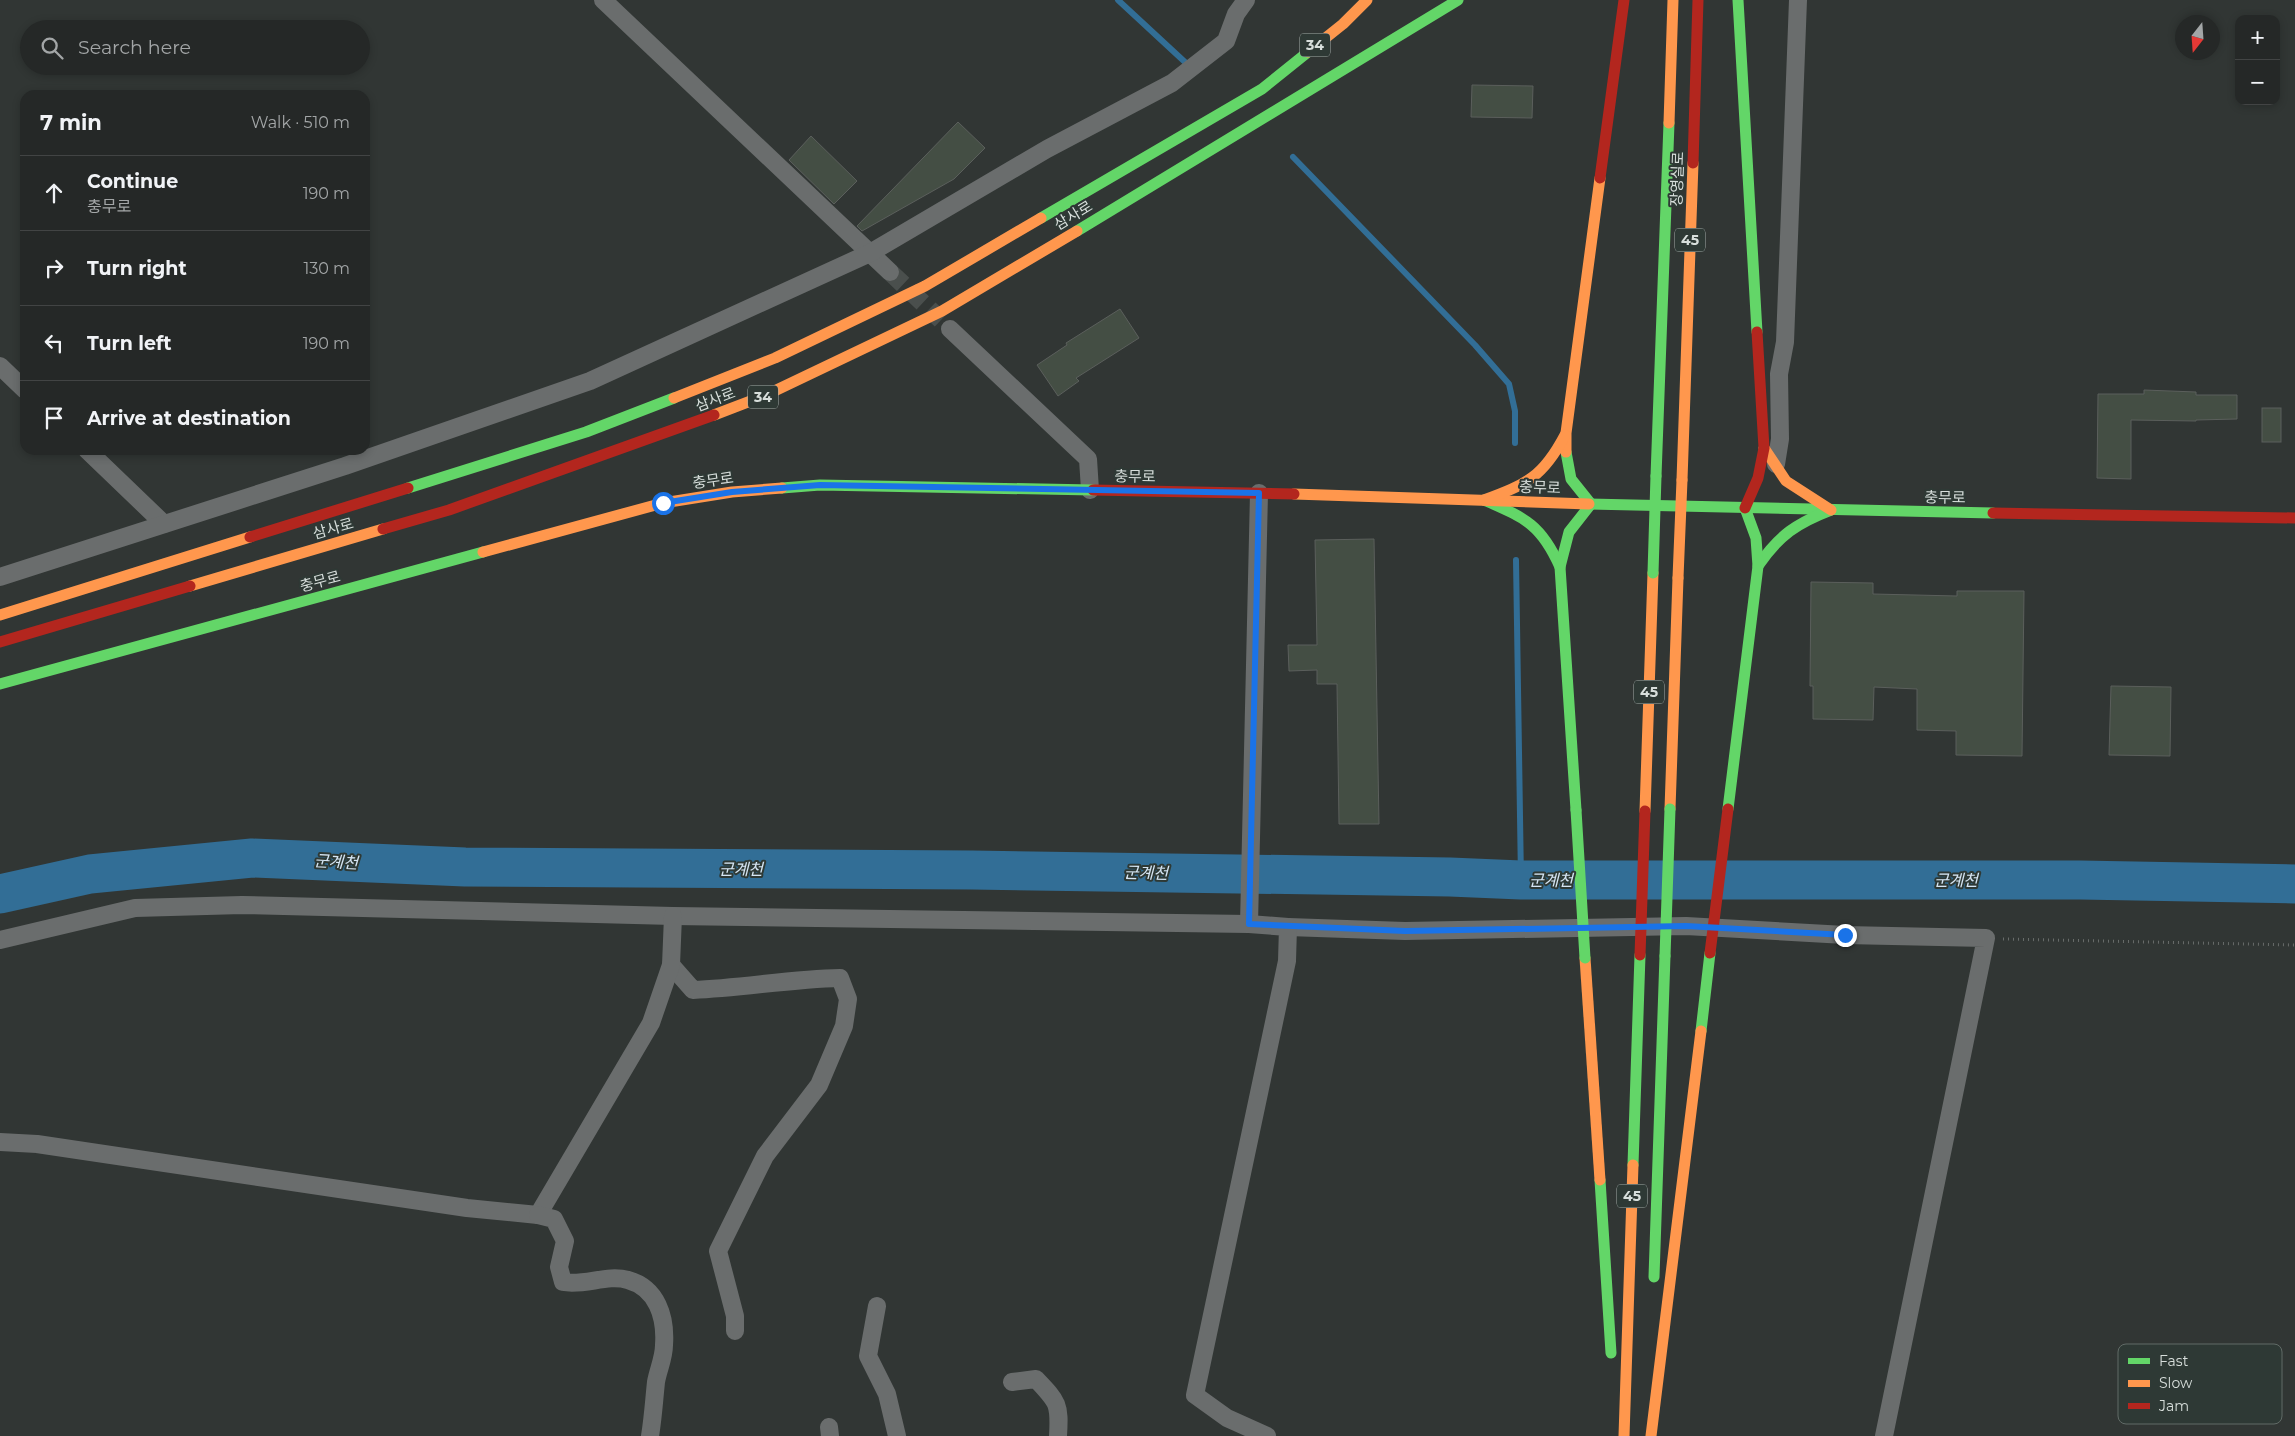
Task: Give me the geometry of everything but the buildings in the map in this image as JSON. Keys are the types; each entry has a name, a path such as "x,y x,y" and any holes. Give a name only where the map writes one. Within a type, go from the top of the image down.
{"main road":[{"name":"삼사로","path":"0,615 586,432 775,358 925,286 1262,89 1343,24 1367,0"},
{"name":"삼사로","path":"0,642 449,510 669,433 766,395 942,310 1287,105 1458,0"},
{"path":"1612,1366 1560,567 1564,542 1572,524 1591,504 1569,478 1566,470 1566,433 1624,0"},
{"name":"장영실로","path":"1624,1436 1673,0"},
{"name":"장영실로","path":"1654,1289 1698,0"},
{"path":"1650,1436 1758,566 1756,538 1744,509 1758,478 1764,448 1738,0"},
{"path":"1484,500 1518,487 1537,476 1554,458 1566,433"},
{"path":"1764,448 1786,481 1807,497 1832,510"},
{"name":"충무로","path":"0,684 663,503 732,492 820,485 1259,493 1744,509 2295,518"},
{"path":"1484,500 1522,516 1542,532 1551,544 1560,567"},
{"path":"1758,566 1772,544 1795,526 1832,510"},
{"path":"1650,1436 1652,1328"},
{"path":"1614,1396 1616,1436"}],"street":[{"path":"603,0 890,272"},
{"path":"0,577 345,466 590,381 870,253 1048,149 1172,83 1226,41 1236,14 1246,0"},
{"path":"1776,464 1780,439 1779,374 1785,342 1798,0"},
{"path":"950,329 1088,459 1090,490"},
{"path":"0,366 20,385"},
{"path":"92,455 164,524"},
{"path":"1249,924 1259,493"},
{"path":"0,940 135,908 242,905 673,916 1249,924 1405,931 1686,926 1845,935 1986,938 1884,1436"},
{"path":"538,1215 651,1023 671,966 673,916"},
{"path":"1267,1436 1227,1418 1195,1395 1287,961 1288,927"},
{"path":"671,966 693,990 802,978 840,978 848,999 844,1026 819,1084 765,1156 718,1251 735,1316 735,1331"},
{"path":"0,1142 37,1144 467,1208 538,1215 554,1219 566,1240 559,1267 563,1282 574,1284 613,1278 629,1280 645,1288 656,1298 662,1318 664,1344 656,1381 650,1436"},
{"path":"877,1306 871,1330 868,1356 888,1394 897,1436"},
{"path":"1012,1382 1036,1379 1055,1398 1059,1414 1058,1436"}],"path":[{"path":"1986,938 2295,944"}],"waterway":[{"path":"1118,0 1186,63"},
{"path":"1293,157 1475,345 1509,384 1515,411 1515,443"},
{"path":"1516,560 1521,880"},
{"name":"군계천","path":"0,894 90,874 252,858 465,867 972,870 1450,877 1521,880 2080,880 2295,884"}],"tunnel":[{"path":"890,272 941,320"}],"traffic: fast":[{"path":"1077,231 1458,0"},
{"path":"1738,0 1757,332"},
{"path":"1041,218 1262,89 1308,52"},
{"path":"1656,476 1669,123"},
{"path":"408,488 586,432 674,398"},
{"path":"1566,452 1571,479 1591,504 1569,532 1560,567 1576,810"},
{"path":"1653,573 1656,476"},
{"path":"782,488 820,485 1093,490"},
{"path":"1484,500 1530,524 1546,541 1560,567"},
{"path":"1589,504 1993,513"},
{"path":"1728,809 1758,566 1756,538 1745,508"},
{"path":"1758,566 1773,546 1790,531 1798,525 1831,510"},
{"path":"0,684 483,552"},
{"path":"1665,956 1670,809"},
{"path":"1576,810 1585,958"},
{"path":"1701,1031 1710,953"},
{"path":"1633,1165 1640,955"},
{"path":"1654,1277 1665,956"},
{"path":"1600,1180 1611,1353"}],"traffic: slow":[{"path":"1308,52 1343,24 1367,0"},
{"path":"1669,123 1673,0"},
{"path":"1682,480 1693,163"},
{"path":"1566,452 1566,433 1600,178"},
{"path":"674,398 775,358 925,286 1041,218"},
{"path":"714,415 766,395 942,311 1077,231"},
{"path":"1484,500 1512,489 1541,470 1549,461 1565,435"},
{"path":"1764,448 1786,481 1831,510"},
{"path":"1678,578 1682,480"},
{"path":"483,552 663,503 732,492 782,488"},
{"path":"1294,494 1589,504"},
{"path":"190,586 383,529"},
{"path":"0,615 250,537"},
{"path":"1645,811 1653,573"},
{"path":"1670,809 1678,578"},
{"path":"1585,958 1600,1180"},
{"path":"1651,1436 1701,1031"},
{"path":"1624,1436 1633,1165"}],"traffic: jam":[{"path":"1600,178 1624,0"},
{"path":"1693,163 1698,0"},
{"path":"1745,508 1758,478 1764,448 1757,332"},
{"path":"383,529 449,510 714,415"},
{"path":"250,537 408,488"},
{"path":"1093,490 1294,494"},
{"path":"1993,513 2295,518"},
{"path":"0,642 190,586"},
{"path":"1710,953 1728,809"},
{"path":"1640,955 1645,811"}],"route":[{"path":"663,503 732,492 820,485 1259,493 1249,924 1405,931 1686,926 1845,935"}]}
